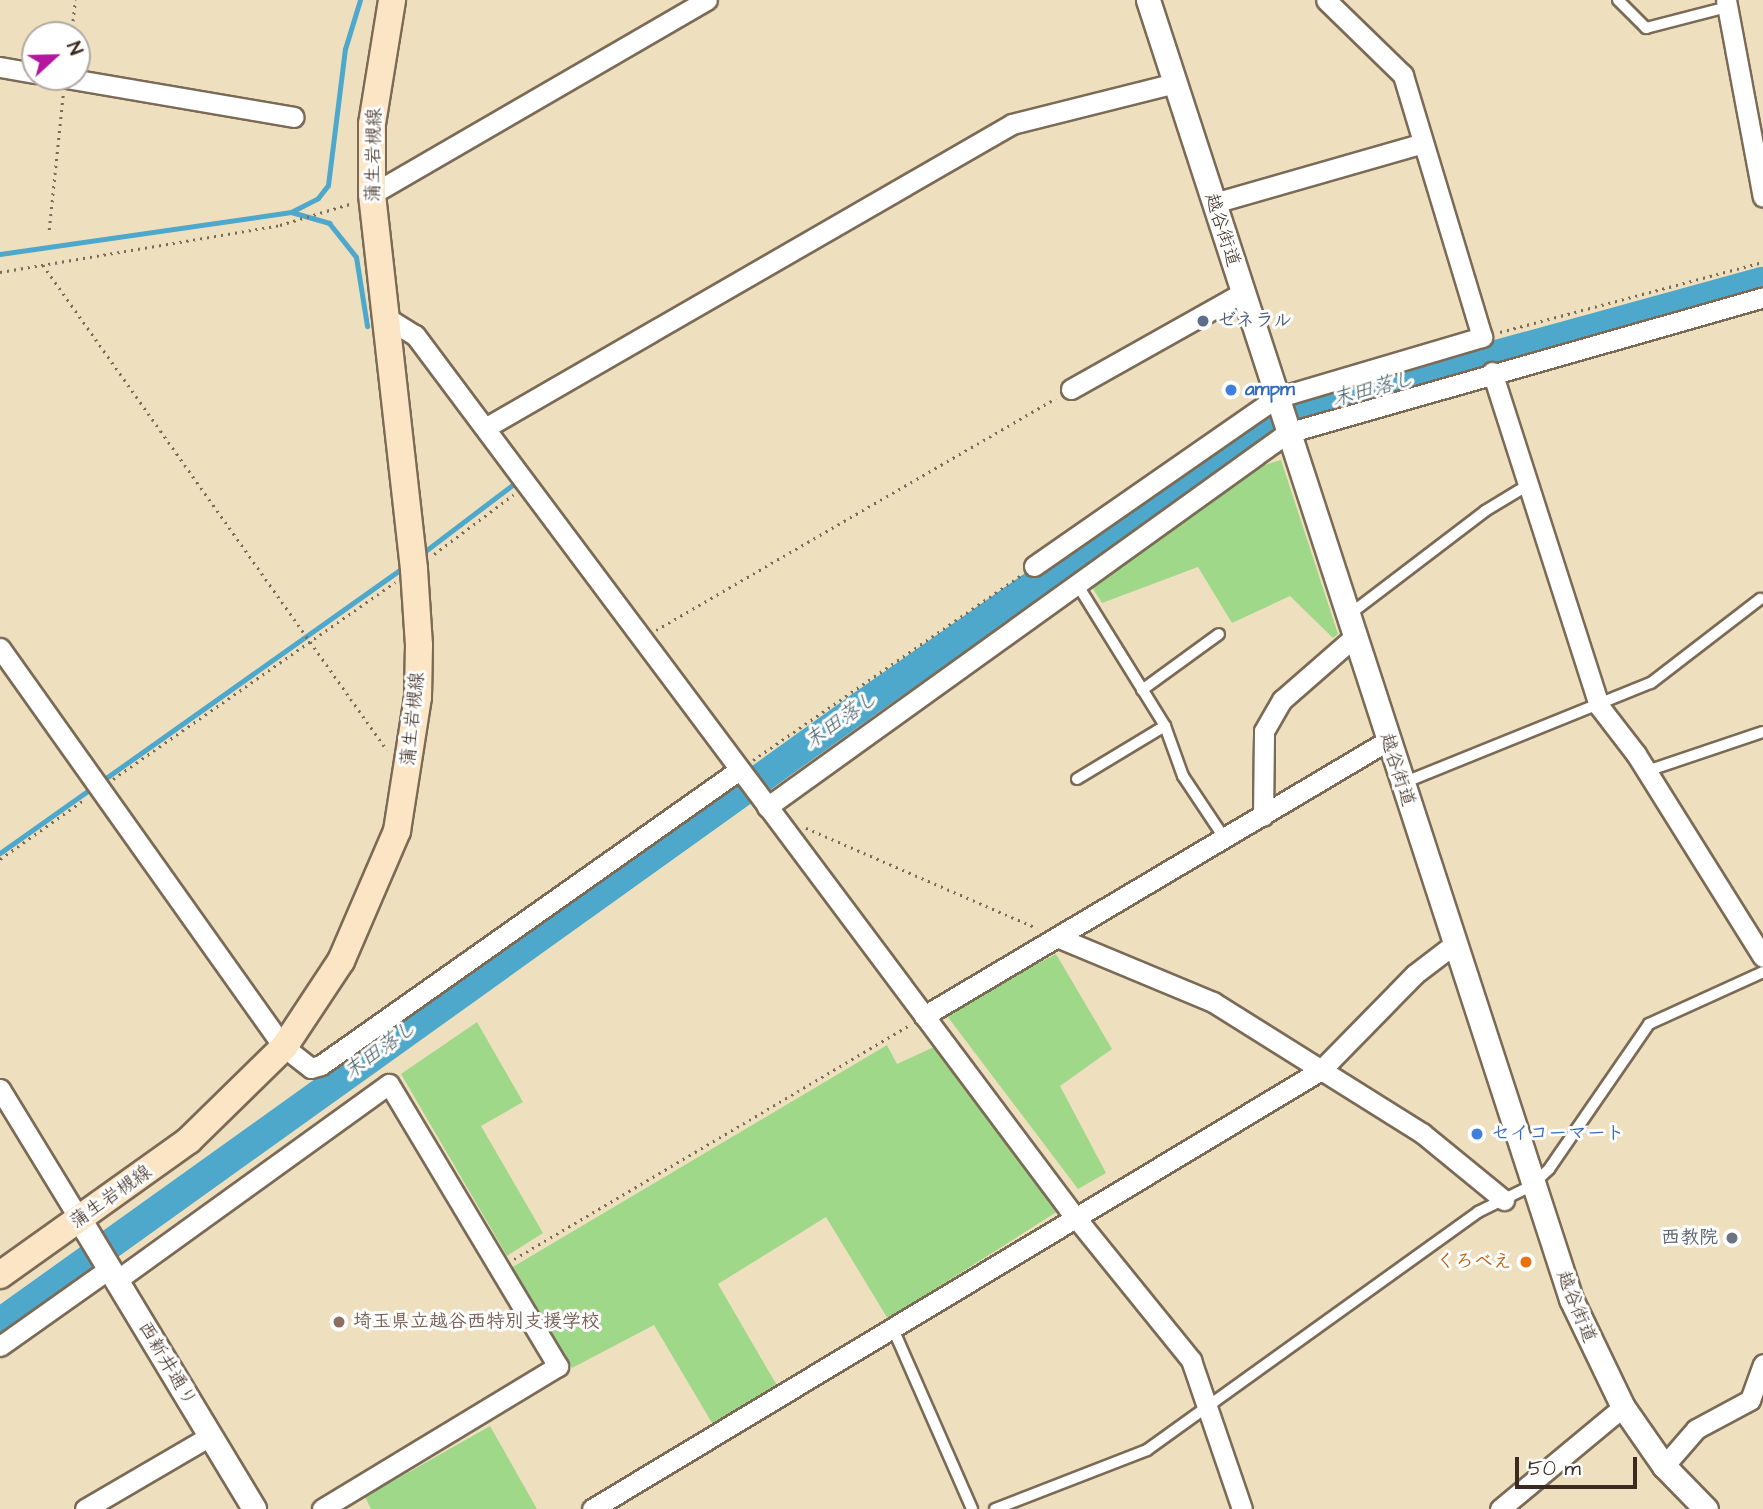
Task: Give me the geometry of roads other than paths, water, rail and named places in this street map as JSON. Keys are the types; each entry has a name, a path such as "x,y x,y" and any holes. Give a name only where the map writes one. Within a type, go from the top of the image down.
{"main road":[{"name":"蒲生岩槻線","path":"0,1275 80,1220 209,1124 284,1047 324,989 358,929 397,831 418,697 414,569 372,194 372,124 393,0"}],"street":[{"path":"372,194 707,0"},
{"name":"越谷街道","path":"1148,0 1531,1186 1571,1299 1623,1407 1664,1466 1706,1509"},
{"path":"1034,566 1276,398 1482,337 1403,75 1326,0"},
{"path":"1726,4 1763,197"},
{"path":"0,67 21,71"},
{"path":"91,82 294,117"},
{"path":"485,428 1012,124 1175,83"},
{"path":"1214,204 1423,143"},
{"path":"1071,389 1242,293"},
{"path":"772,813 1077,584 1287,433 1492,372 1763,297"},
{"path":"384,316 415,335 1074,1215 1191,1360 1242,1509"},
{"path":"1492,372 1599,706 1647,771 1763,957"},
{"path":"1263,816 1264,731 1282,699 1350,627"},
{"path":"0,648 284,1047 302,1065 321,1065 739,770"},
{"path":"924,1016 1387,741"},
{"path":"1059,937 1213,1002 1422,1133 1504,1200"},
{"path":"592,1509 894,1331 1074,1215 1321,1070 1415,974 1453,945"},
{"path":"0,1346 114,1274 389,1084 558,1366 322,1509"},
{"path":"0,1090 80,1220"},
{"name":"西新井通り","path":"80,1220 254,1509"},
{"path":"1664,1466 1696,1429 1750,1400 1763,1364"},
{"path":"1500,1509 1623,1407"},
{"path":"86,1509 210,1436"}],"lane":[{"path":"1618,0 1646,28 1726,4"},
{"path":"1350,627 1485,511 1528,485"},
{"path":"1077,584 1166,726 1182,776 1225,839"},
{"path":"1401,783 1651,683 1760,599"},
{"path":"1142,690 1219,634"},
{"path":"1076,779 1166,726"},
{"path":"1647,771 1763,732"},
{"path":"995,1509 1147,1450 1478,1212 1531,1186 1549,1169 1649,1024 1673,1017 1763,972"},
{"path":"894,1331 972,1509"}],"waterway":[{"path":"0,254 291,212 318,198 328,185 345,49 360,0"},
{"path":"291,212 329,223 356,257 367,326"},
{"name":"末田落し","path":"0,1323 860,707 1256,430 1297,410 1763,282"},
{"path":"420,555 515,483"},
{"path":"0,853 407,565"}],"place":[{"name":"ゼネラル","path":"1203,321"},
{"name":"ampm","path":"1231,390"},
{"name":"セイコーマート","path":"1477,1134"},
{"name":"西教院","path":"1732,1238"},
{"name":"くろべえ","path":"1526,1262"},
{"name":"埼玉県立越谷西特別支援学校","path":"339,1322"}]}
